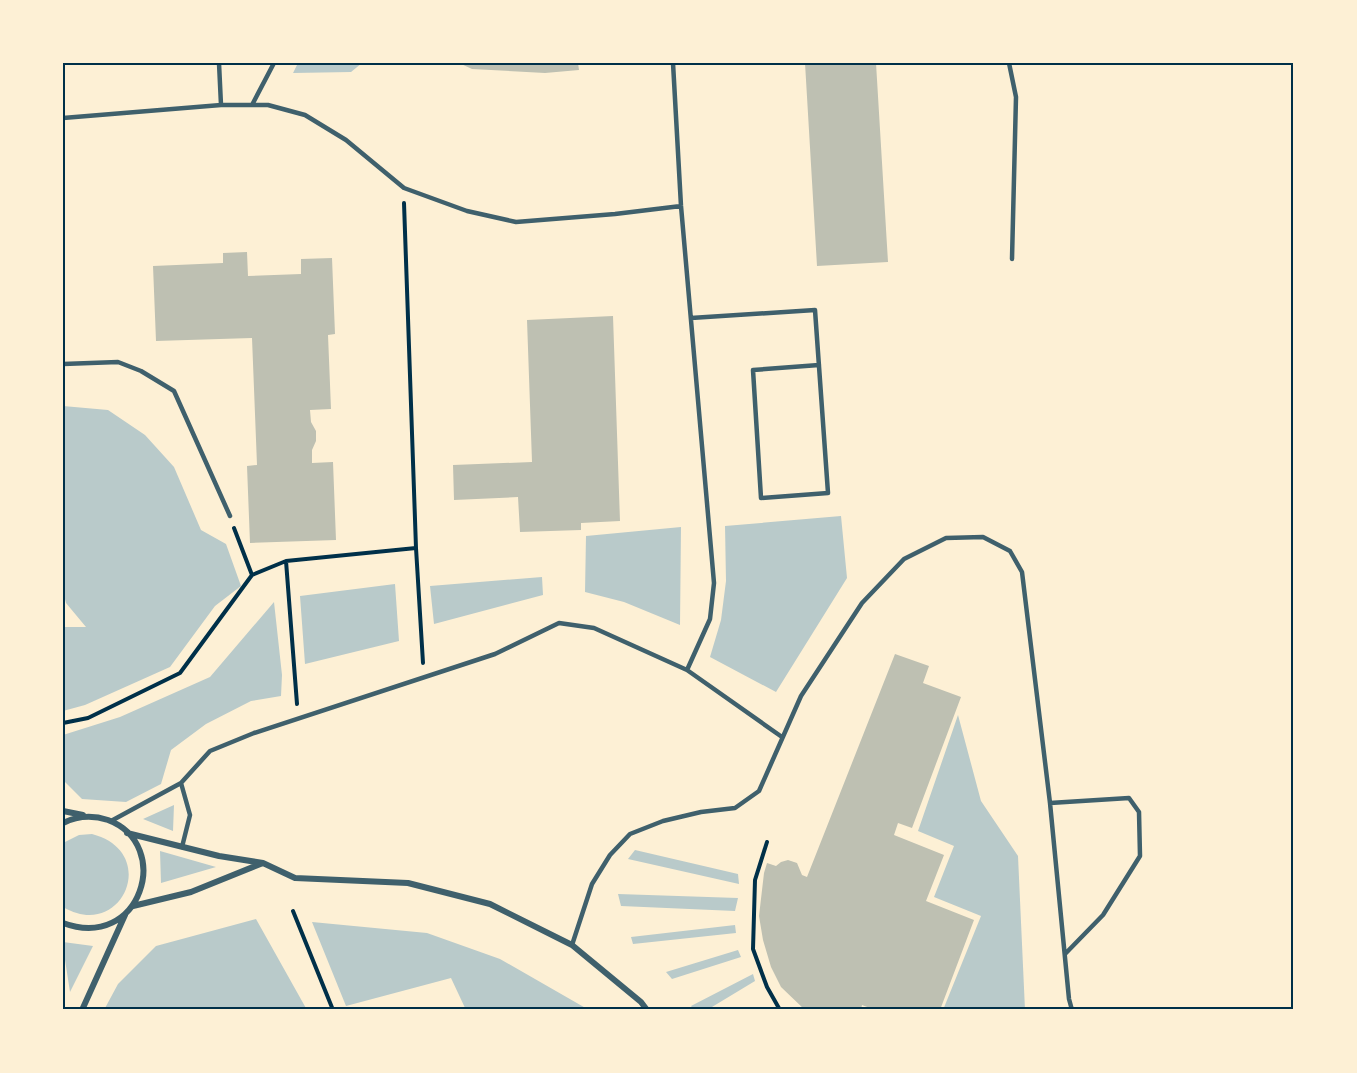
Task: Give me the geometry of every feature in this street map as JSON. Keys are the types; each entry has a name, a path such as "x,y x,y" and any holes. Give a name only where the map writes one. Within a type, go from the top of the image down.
{"street":[{"path":"63,811 111,821 127,832 137,845 144,876 133,906 111,924 94,929 77,928 63,923"},
{"path":"63,823 72,819 89,817"},
{"path":"127,832 219,856 263,863 295,878 408,883 490,904 573,945 641,1002 647,1010"},
{"path":"133,906 191,892 263,863"},
{"path":"82,1010 125,914"}],"lane":[{"path":"219,63 221,105"},
{"path":"252,105 274,63"},
{"path":"673,63 681,206 714,583 710,619 687,670"},
{"path":"1009,63 1016,97 1012,259"},
{"path":"63,118 221,105 268,105 305,115 346,140 404,188 467,211 516,222 681,206"},
{"path":"691,318 815,310 819,365 828,493 761,498 753,370 819,365"},
{"path":"63,364 118,362 141,371 174,392 230,516"},
{"path":"573,945 592,884 610,855 630,834 663,821 701,812 735,808 759,791 801,696 862,603 904,559 945,538 982,537 1010,551 1022,572 1072,1010"},
{"path":"111,821 181,783 210,751 298,718 495,654 559,623 594,628 687,670 782,738"},
{"path":"181,783 190,815 182,847"},
{"path":"1050,803 1128,798 1139,812 1140,856 1103,915 1065,954"}],"path":[{"path":"404,188 416,548 424,677"},
{"path":"230,516 252,575"},
{"path":"63,723 88,718 180,673 252,575 286,561 416,548"},
{"path":"286,561 298,718"},
{"path":"767,842 756,880 753,949 767,987 780,1010"},
{"path":"293,911 333,1010"}],"shaded area":[{"path":"298,63 362,63 351,72 293,73"},
{"path":"63,406 108,410 145,435 174,467 201,530 226,544 241,586 215,606 170,667 85,705 63,711 63,627 86,627 66,603 63,591"},
{"path":"841,516 847,578 776,692 710,657 721,620 726,581 725,526"},
{"path":"681,527 680,625 624,602 585,592 586,536"},
{"path":"542,577 543,595 434,624 430,586"},
{"path":"395,584 399,641 305,664 300,596"},
{"path":"274,602 282,675 281,696 251,701 206,724 171,750 161,784 126,802 82,799 63,780 63,735 120,717 210,677"},
{"path":"958,715 981,801 1018,856 1025,1010 943,1010 981,916 934,897 954,846 918,831"},
{"path":"174,805 173,831 143,819"},
{"path":"92,834 113,844 125,858 129,874 125,890 116,904 102,913 84,915 63,907 63,843 79,835"},
{"path":"635,850 738,874 739,884 628,859"},
{"path":"160,851 216,867 161,883"},
{"path":"618,894 738,898 735,911 621,906"},
{"path":"256,919 307,1010 104,1010 118,984 156,946"},
{"path":"312,922 427,933 500,959 589,1010 466,1010 451,978 346,1006"},
{"path":"735,925 736,933 633,944 631,937"},
{"path":"63,942 93,946 70,992 63,947"},
{"path":"738,950 741,957 672,979 666,972"},
{"path":"753,974 755,981 707,1010 694,1010 691,1006"}],"building":[{"path":"459,63 578,63 579,70 545,73 472,69"},
{"path":"805,63 876,63 888,262 817,266"},
{"path":"247,252 248,276 301,274 301,259 332,258 335,334 328,335 331,409 310,410 311,422 316,431 312,463 333,462 336,540 250,543 247,466 257,465 252,338 156,341 153,266 223,263 223,253"},
{"path":"613,316 620,521 581,523 581,530 520,532 518,497 454,500 453,465 532,462 527,320"},
{"path":"895,654 929,666 923,683 961,697 912,828 898,823 894,835 944,855 926,901 974,920 940,1010 875,1010 862,1005 861,1010 805,1010 781,987 771,967 759,916 764,873 767,863 776,866 788,860 797,863 802,875 807,877"}]}
